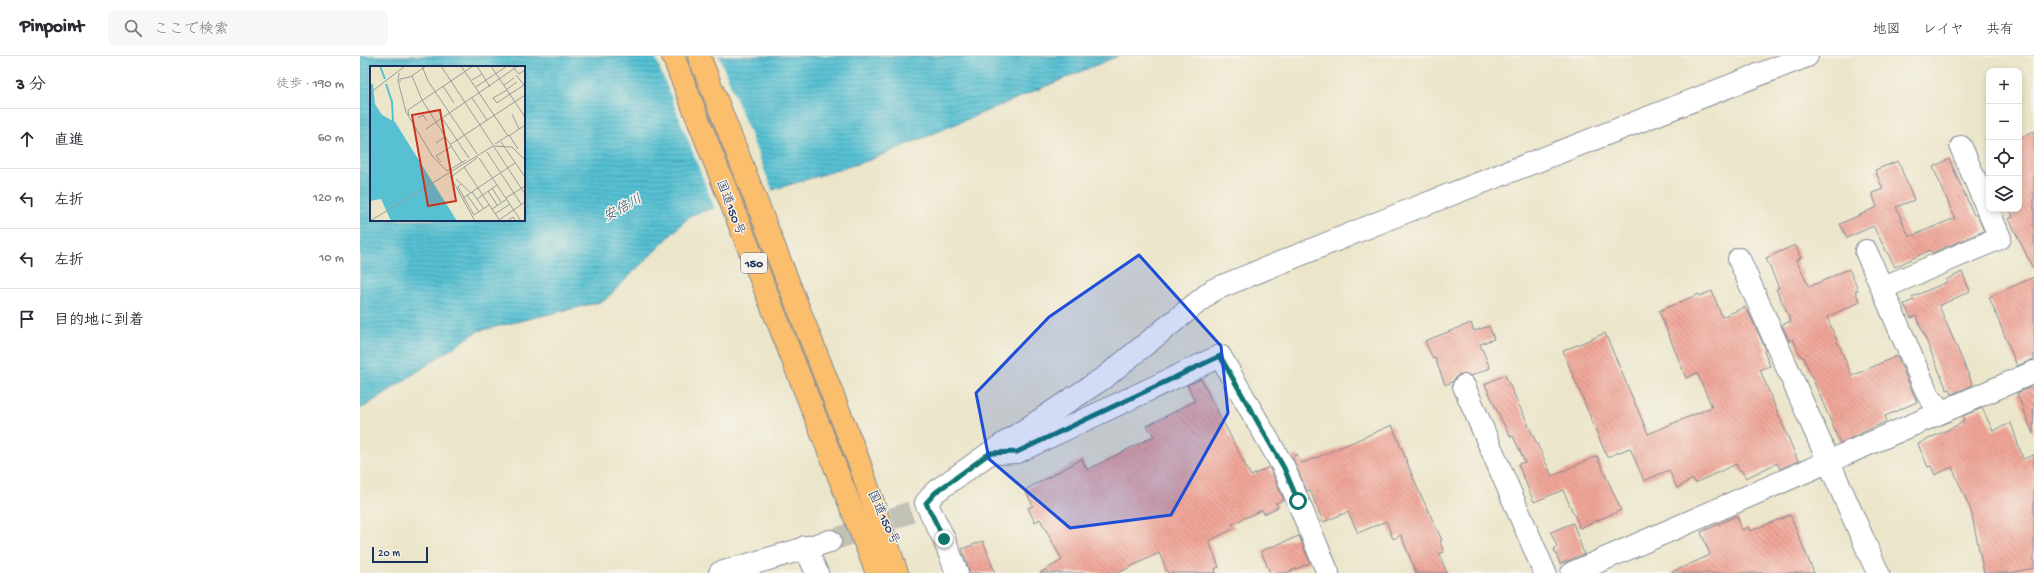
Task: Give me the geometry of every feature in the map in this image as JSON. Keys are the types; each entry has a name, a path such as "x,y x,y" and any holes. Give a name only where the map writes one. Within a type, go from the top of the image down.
{"highway":[{"name":"国道150号","path":"673,56 877,573"},
{"name":"国道150号","path":"699,56 858,462 897,573"},
{"name":"国道150号","path":"858,462 910,573"},
{"name":"国道150号","path":"836,470 869,573"}],"street":[{"path":"957,573 944,539 919,508 936,492 990,453 1105,377 1213,290 1395,216 1807,56"},
{"path":"1882,288 2000,238 1961,148"},
{"path":"1866,251 1928,395 1941,412"},
{"path":"1739,259 1878,573"},
{"path":"990,453 1017,452 1220,356 1284,468 1328,573"},
{"path":"1572,573 2034,372"},
{"path":"1464,386 1545,573"},
{"path":"720,573 805,547 830,541"},
{"path":"805,547 817,573"}],"highlighted area":[{"path":"1139,255 1221,346 1228,413 1171,515 1070,528 989,459 976,393 1049,317"}],"water":[{"name":"安倍川","path":"360,56 1118,56 870,160 691,215 604,301 478,331 364,407 360,408"}],"pier":[{"path":"655,56 719,56 773,192 715,209"}],"building":[{"path":"2034,131 2034,270 2009,219 2013,217 2011,212 2022,212 2022,137"},
{"path":"1949,159 1974,215 1977,215 1984,231 1932,253 1930,250 1895,267 1873,226 1847,238 1840,224 1877,207 1872,193 1883,189 1875,170 1898,161 1914,200 1896,207 1909,237 1955,218 1933,167"},
{"path":"1795,245 1801,258 1796,260 1809,287 1849,269 1855,282 1858,290 1855,291 1860,302 1827,317 1852,376 1897,356 1917,402 1885,416 1887,421 1840,443 1803,356 1801,357 1793,339 1789,341 1782,325 1791,321 1776,289 1779,288 1766,258"},
{"path":"1962,272 1970,291 1939,306 1973,385 1952,394 1950,389 1947,390 1916,316 1911,318 1904,304 1914,300 1912,297 1947,282 1946,280"},
{"path":"2034,277 2034,359 2017,366 1989,297"},
{"path":"1712,291 1722,317 1745,307 1747,312 1748,311 1766,350 1764,351 1770,366 1760,370 1798,461 1780,469 1777,463 1746,478 1741,470 1739,471 1736,464 1695,483 1693,479 1677,488 1669,470 1644,481 1630,448 1607,457 1563,351 1605,333 1648,434 1712,407 1697,373 1686,378 1659,311 1699,294 1700,296"},
{"path":"1471,323 1474,331 1489,326 1494,339 1480,344 1490,368 1471,376 1459,374 1452,382 1445,385 1435,358 1433,359 1425,341"},
{"path":"1505,375 1552,476 1597,456 1621,510 1580,528 1563,490 1534,502 1518,464 1525,462 1513,436 1511,437 1502,421 1485,384"},
{"path":"1201,379 1251,476 1269,467 1284,500 1276,503 1278,507 1264,514 1262,510 1232,524 1235,528 1209,541 1219,567 1215,569 1216,573 1168,573 1159,553 1118,573 1040,573 1062,560 1040,519 1035,522 1028,508 1033,506 1025,490 1082,459 1087,470 1154,436 1147,426 1195,401 1187,385"},
{"path":"2031,387 2034,395 2033,434 2017,393"},
{"path":"1982,408 1993,431 2011,423 2023,459 2034,455 2034,568 2010,573 1984,573 1971,511 1952,467 1935,475 1931,466 1928,467 1918,444 1964,422 1963,416"},
{"path":"1392,425 1417,487 1442,540 1440,541 1444,552 1439,554 1447,573 1416,573 1401,535 1393,539 1386,521 1358,533 1348,512 1323,522 1310,490 1307,491 1292,457 1297,454 1302,463"},
{"path":"1790,515 1814,573 1670,573 1710,555 1701,532 1737,516 1742,530 1748,527 1750,531"},
{"path":"1573,523 1584,554 1560,564 1554,549 1557,547 1551,532"},
{"path":"1299,536 1310,563 1286,573 1270,573 1261,551"},
{"path":"983,541 995,573 970,573 962,549"}],"tunnel":[{"path":"830,541 911,512"}],"route":[{"path":"944,539 926,503 936,492 990,453 1017,452 1220,356 1284,468 1298,501"}]}
